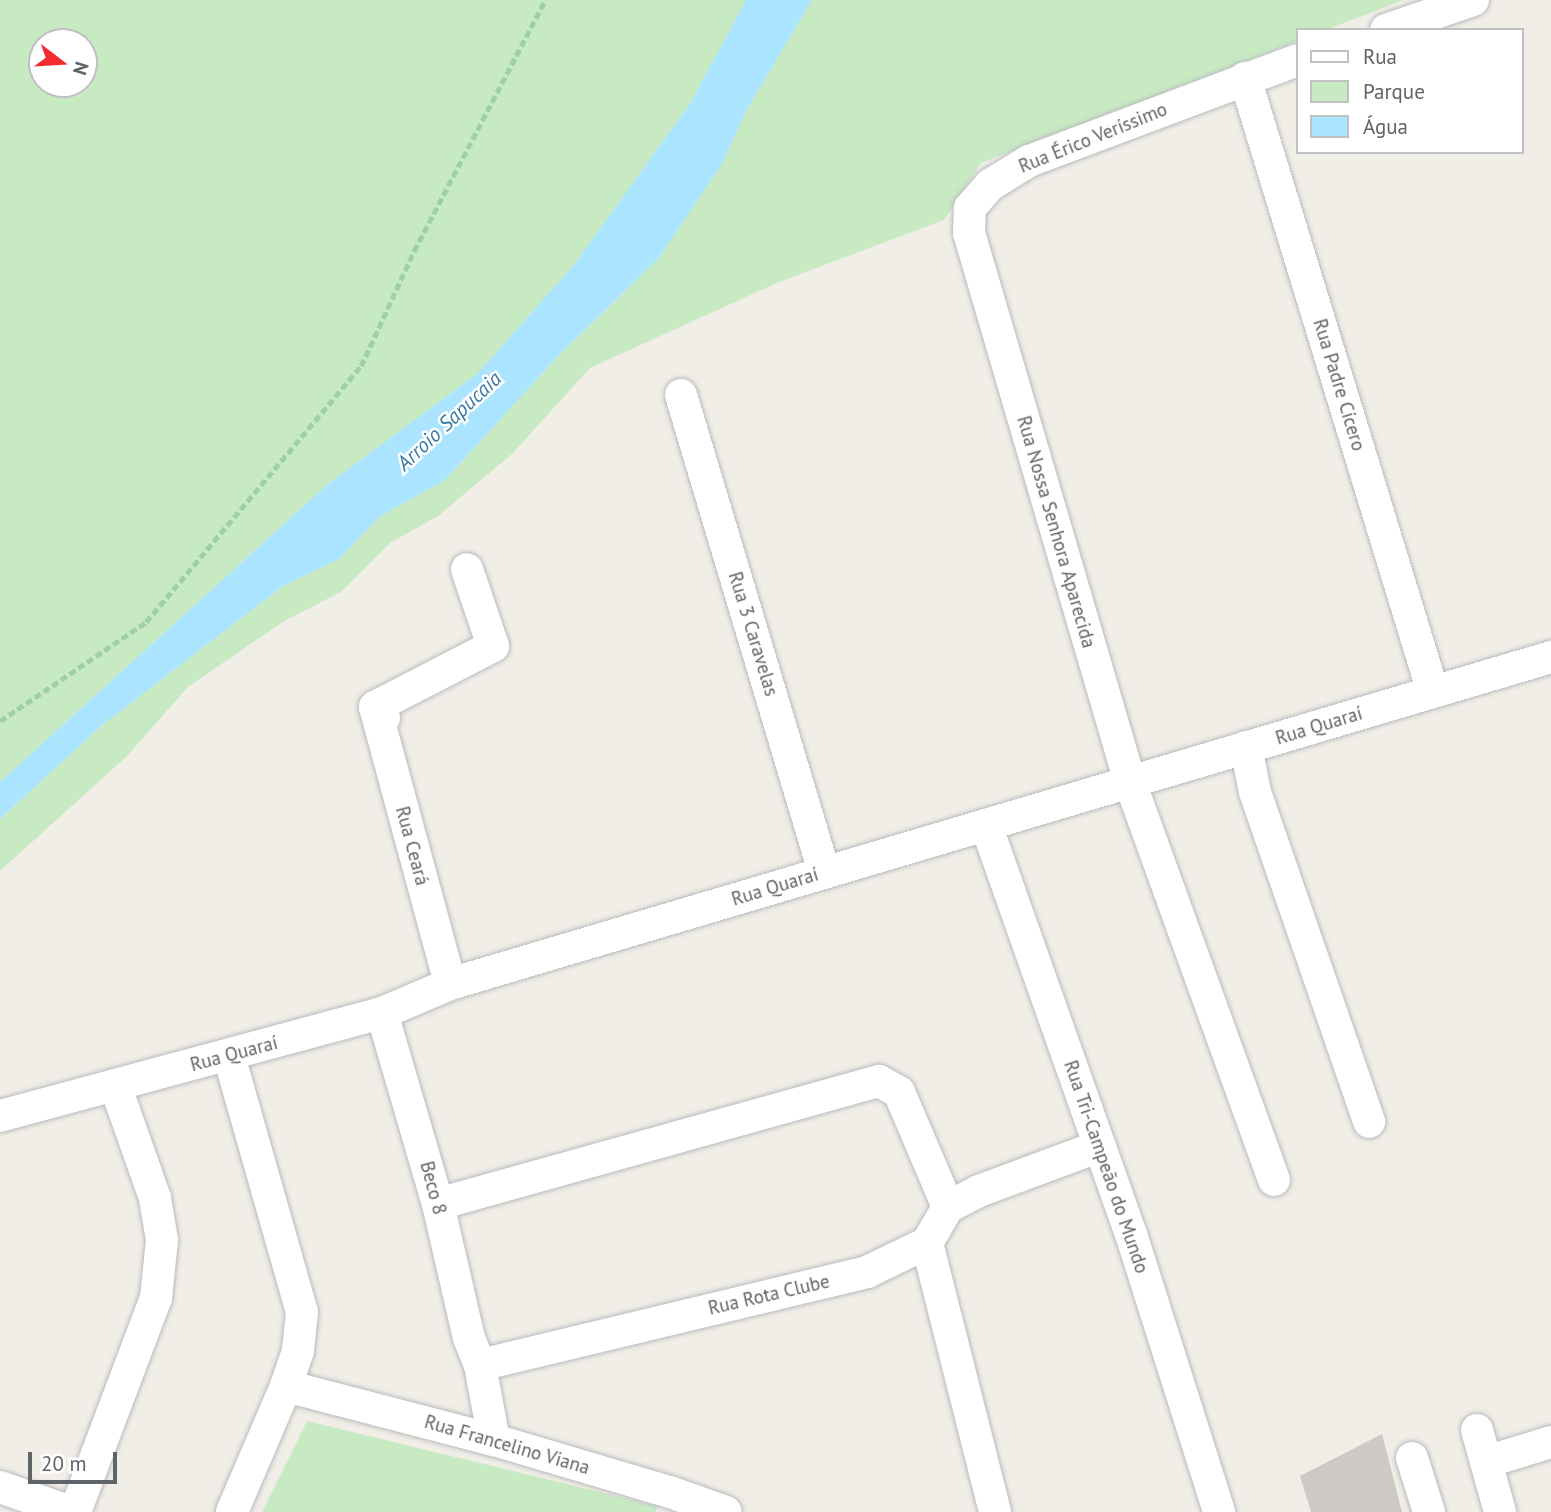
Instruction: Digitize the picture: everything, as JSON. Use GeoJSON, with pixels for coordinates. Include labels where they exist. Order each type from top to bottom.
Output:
{"type":"FeatureCollection","features":[{"type":"Feature","properties":{"kind":"street"},"geometry":{"type":"LineString","coordinates":[[1392,28],[1473,0]]}},
{"type":"Feature","properties":{"kind":"street","name":"Rua Érico Veríssimo"},"geometry":{"type":"LineString","coordinates":[[982,281],[969,233],[970,208],[990,185],[1029,161],[1296,60]]}},
{"type":"Feature","properties":{"kind":"street","name":"Rua Padre Cícero"},"geometry":{"type":"LineString","coordinates":[[1245,78],[1433,692]]}},
{"type":"Feature","properties":{"kind":"street","name":"Rua Nossa Senhora Aparecida"},"geometry":{"type":"LineString","coordinates":[[982,281],[1130,782],[1274,1180]]}},
{"type":"Feature","properties":{"kind":"street","name":"Rua 3 Caravelas"},"geometry":{"type":"LineString","coordinates":[[681,395],[824,873]]}},
{"type":"Feature","properties":{"kind":"street","name":"Rua Ceará"},"geometry":{"type":"LineString","coordinates":[[450,984],[379,713],[493,646],[467,569]]}},
{"type":"Feature","properties":{"kind":"street","name":"Rua Quaraí"},"geometry":{"type":"LineString","coordinates":[[0,1116],[382,1013],[450,984],[1551,657]]}},
{"type":"Feature","properties":{"kind":"street"},"geometry":{"type":"LineString","coordinates":[[1245,747],[1255,792],[1369,1122]]}},
{"type":"Feature","properties":{"kind":"street","name":"Rua Tri-Campeão do Mundo"},"geometry":{"type":"LineString","coordinates":[[986,825],[1100,1146],[1219,1512]]}},
{"type":"Feature","properties":{"kind":"street","name":"Beco 8"},"geometry":{"type":"LineString","coordinates":[[382,1013],[438,1205],[469,1338],[480,1365]]}},
{"type":"Feature","properties":{"kind":"street"},"geometry":{"type":"LineString","coordinates":[[229,1056],[302,1312],[298,1351],[286,1386],[232,1512]]}},
{"type":"Feature","properties":{"kind":"street"},"geometry":{"type":"LineString","coordinates":[[438,1205],[879,1081],[900,1092],[948,1207]]}},
{"type":"Feature","properties":{"kind":"street"},"geometry":{"type":"LineString","coordinates":[[0,1487],[73,1512],[156,1298],[161,1252],[155,1198],[115,1085]]}},
{"type":"Feature","properties":{"kind":"street"},"geometry":{"type":"LineString","coordinates":[[995,1512],[927,1243],[948,1207],[979,1191],[1100,1146]]}},
{"type":"Feature","properties":{"kind":"street","name":"Rua Rota Clube"},"geometry":{"type":"LineString","coordinates":[[480,1365],[867,1272],[927,1243]]}},
{"type":"Feature","properties":{"kind":"street"},"geometry":{"type":"LineString","coordinates":[[480,1365],[494,1440]]}},
{"type":"Feature","properties":{"kind":"street","name":"Rua Francelino Viana"},"geometry":{"type":"LineString","coordinates":[[286,1386],[494,1440],[668,1502],[726,1512]]}},
{"type":"Feature","properties":{"kind":"street"},"geometry":{"type":"LineString","coordinates":[[1477,1430],[1500,1512]]}},
{"type":"Feature","properties":{"kind":"street"},"geometry":{"type":"LineString","coordinates":[[1486,1462],[1551,1442]]}},
{"type":"Feature","properties":{"kind":"street"},"geometry":{"type":"LineString","coordinates":[[1412,1458],[1429,1512]]}},
{"type":"Feature","properties":{"kind":"path"},"geometry":{"type":"LineString","coordinates":[[0,721],[146,622],[360,366],[414,251],[545,0]]}},
{"type":"Feature","properties":{"kind":"green space"},"geometry":{"type":"Polygon","coordinates":[[[0,0],[746,0],[690,104],[573,266],[477,374],[328,484],[0,782],[0,0]]]}},
{"type":"Feature","properties":{"kind":"green space"},"geometry":{"type":"Polygon","coordinates":[[[812,0],[1403,0],[1331,28],[1296,28],[1296,41],[981,163],[944,220],[779,282],[590,368],[512,454],[438,516],[390,543],[341,592],[284,621],[188,687],[126,757],[0,871],[0,819],[101,726],[283,586],[339,559],[379,517],[445,480],[558,356],[658,259],[722,164],[746,111],[812,0]]]}},
{"type":"Feature","properties":{"kind":"green space"},"geometry":{"type":"Polygon","coordinates":[[[307,1421],[657,1506],[656,1512],[262,1512],[307,1421]]]}},
{"type":"Feature","properties":{"kind":"water","name":"Arroio Sapucaia"},"geometry":{"type":"Polygon","coordinates":[[[746,0],[812,0],[746,111],[722,164],[658,259],[558,356],[445,480],[379,517],[339,559],[283,586],[101,726],[0,819],[0,782],[328,484],[477,374],[573,266],[690,104],[746,0]]]}},
{"type":"Feature","properties":{"kind":"building"},"geometry":{"type":"Polygon","coordinates":[[[1382,1434],[1402,1512],[1311,1512],[1300,1476],[1382,1434]]]}}]}
